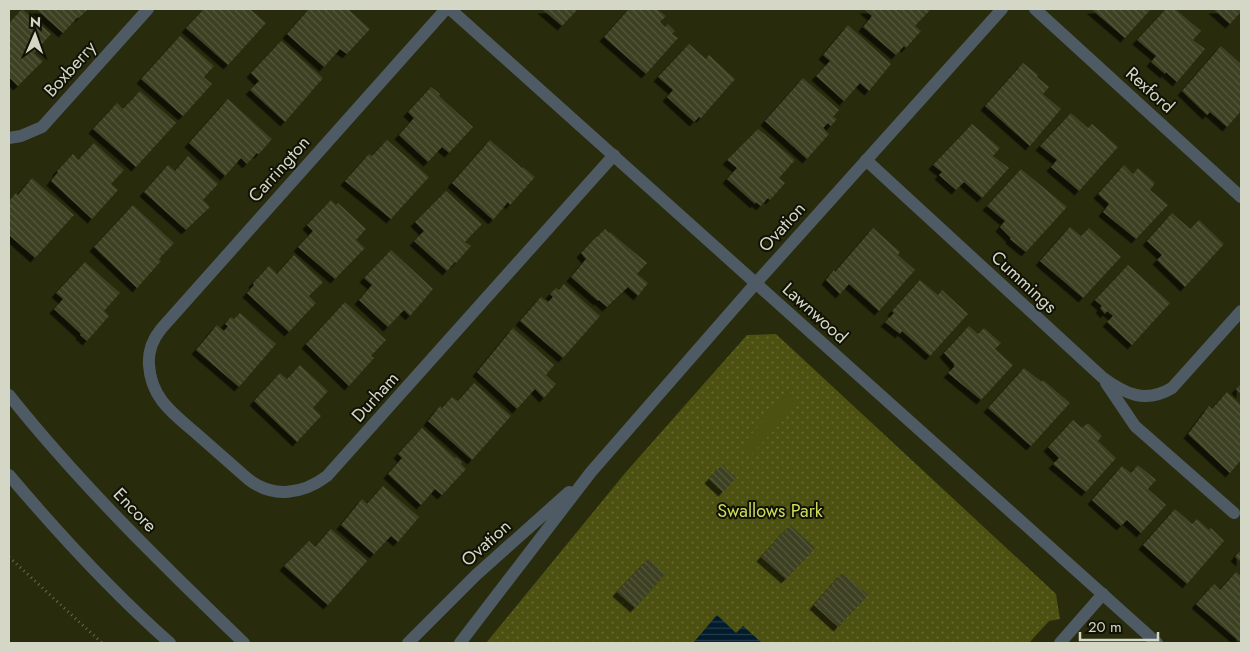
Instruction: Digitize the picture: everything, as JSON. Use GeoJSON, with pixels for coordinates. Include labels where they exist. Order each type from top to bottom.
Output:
{"type":"FeatureCollection","features":[{"type":"Feature","properties":{"kind":"street","name":"Boxberry"},"geometry":{"type":"LineString","coordinates":[[9,138],[21,136],[42,127],[148,9]]}},
{"type":"Feature","properties":{"kind":"street","name":"Carrington"},"geometry":{"type":"LineString","coordinates":[[149,359],[153,342],[160,329],[446,9]]}},
{"type":"Feature","properties":{"kind":"street","name":"Lawnwood"},"geometry":{"type":"LineString","coordinates":[[450,9],[1157,643]]}},
{"type":"Feature","properties":{"kind":"street","name":"Ovation"},"geometry":{"type":"LineString","coordinates":[[460,643],[591,472],[756,283],[1002,9]]}},
{"type":"Feature","properties":{"kind":"street","name":"Rexford"},"geometry":{"type":"LineString","coordinates":[[1035,9],[1241,197]]}},
{"type":"Feature","properties":{"kind":"street","name":"Durham"},"geometry":{"type":"LineString","coordinates":[[149,359],[151,382],[158,396],[173,413],[248,479],[258,485],[282,492],[307,488],[327,476],[614,155]]}},
{"type":"Feature","properties":{"kind":"street","name":"Cummings"},"geometry":{"type":"LineString","coordinates":[[866,160],[1102,377],[1125,392],[1149,396],[1162,394],[1172,388],[1241,311]]}},
{"type":"Feature","properties":{"kind":"street"},"geometry":{"type":"LineString","coordinates":[[1102,377],[1135,426],[1234,513]]}},
{"type":"Feature","properties":{"kind":"street","name":"Encore"},"geometry":{"type":"LineString","coordinates":[[9,395],[94,493],[244,643]]}},
{"type":"Feature","properties":{"kind":"street","name":"Ovation"},"geometry":{"type":"LineString","coordinates":[[408,643],[476,575],[591,472]]}},
{"type":"Feature","properties":{"kind":"street"},"geometry":{"type":"LineString","coordinates":[[9,476],[45,519],[146,622],[170,643]]}},
{"type":"Feature","properties":{"kind":"street"},"geometry":{"type":"LineString","coordinates":[[1060,643],[1103,594]]}},
{"type":"Feature","properties":{"kind":"path"},"geometry":{"type":"LineString","coordinates":[[9,557],[102,643]]}},
{"type":"Feature","properties":{"kind":"green space","name":"Swallows Park"},"geometry":{"type":"Polygon","coordinates":[[[776,334],[1056,594],[1060,619],[1049,621],[1029,643],[486,643],[626,472],[747,335],[776,334]]]}},
{"type":"Feature","properties":{"kind":"green space"},"geometry":{"type":"Polygon","coordinates":[[[788,393],[799,403],[751,455],[741,446],[788,393]]]}},
{"type":"Feature","properties":{"kind":"water"},"geometry":{"type":"Polygon","coordinates":[[[717,615],[736,633],[743,626],[762,643],[693,643],[717,615]]]}},
{"type":"Feature","properties":{"kind":"building"},"geometry":{"type":"Polygon","coordinates":[[[22,9],[51,34],[34,53],[43,61],[18,86],[9,77],[9,23],[22,9]]]}},
{"type":"Feature","properties":{"kind":"building"},"geometry":{"type":"Polygon","coordinates":[[[36,9],[88,9],[63,33],[36,9]]]}},
{"type":"Feature","properties":{"kind":"building"},"geometry":{"type":"Polygon","coordinates":[[[204,9],[250,9],[266,23],[228,65],[186,28],[204,9]]]}},
{"type":"Feature","properties":{"kind":"building"},"geometry":{"type":"Polygon","coordinates":[[[309,9],[348,9],[370,29],[347,54],[340,49],[324,67],[287,34],[309,9]]]}},
{"type":"Feature","properties":{"kind":"building"},"geometry":{"type":"Polygon","coordinates":[[[542,9],[578,9],[562,26],[542,9]]]}},
{"type":"Feature","properties":{"kind":"building"},"geometry":{"type":"Polygon","coordinates":[[[629,9],[657,9],[666,16],[660,22],[665,27],[668,24],[675,31],[672,34],[678,38],[646,74],[604,37],[629,9]]]}},
{"type":"Feature","properties":{"kind":"building"},"geometry":{"type":"Polygon","coordinates":[[[864,9],[931,9],[915,26],[921,31],[906,48],[904,46],[896,55],[863,27],[872,16],[864,9]]]}},
{"type":"Feature","properties":{"kind":"building"},"geometry":{"type":"Polygon","coordinates":[[[1091,9],[1151,9],[1125,38],[1091,9]]]}},
{"type":"Feature","properties":{"kind":"building"},"geometry":{"type":"Polygon","coordinates":[[[1166,9],[1175,9],[1201,31],[1193,40],[1205,49],[1177,82],[1151,62],[1156,56],[1137,40],[1166,9]]]}},
{"type":"Feature","properties":{"kind":"building"},"geometry":{"type":"Polygon","coordinates":[[[1213,9],[1241,9],[1241,12],[1230,24],[1213,9]]]}},
{"type":"Feature","properties":{"kind":"building"},"geometry":{"type":"Polygon","coordinates":[[[848,25],[891,64],[869,91],[860,83],[844,101],[816,76],[830,61],[823,55],[848,25]]]}},
{"type":"Feature","properties":{"kind":"building"},"geometry":{"type":"Polygon","coordinates":[[[180,36],[214,66],[204,77],[212,84],[183,116],[141,79],[180,36]]]}},
{"type":"Feature","properties":{"kind":"building"},"geometry":{"type":"Polygon","coordinates":[[[281,41],[323,78],[285,122],[250,90],[259,81],[251,73],[281,41]]]}},
{"type":"Feature","properties":{"kind":"building"},"geometry":{"type":"Polygon","coordinates":[[[689,44],[706,59],[709,55],[735,79],[701,118],[699,117],[694,122],[667,97],[673,90],[658,77],[689,44]]]}},
{"type":"Feature","properties":{"kind":"building"},"geometry":{"type":"Polygon","coordinates":[[[1221,46],[1241,64],[1241,111],[1227,127],[1210,112],[1207,115],[1182,91],[1221,46]]]}},
{"type":"Feature","properties":{"kind":"building"},"geometry":{"type":"Polygon","coordinates":[[[1023,63],[1049,87],[1043,94],[1061,109],[1030,146],[985,106],[1023,63]]]}},
{"type":"Feature","properties":{"kind":"building"},"geometry":{"type":"Polygon","coordinates":[[[803,78],[839,110],[833,117],[837,119],[831,126],[828,123],[823,128],[829,134],[807,159],[765,121],[803,78]]]}},
{"type":"Feature","properties":{"kind":"building"},"geometry":{"type":"Polygon","coordinates":[[[431,87],[473,127],[449,153],[442,147],[428,162],[399,135],[414,118],[408,112],[431,87]]]}},
{"type":"Feature","properties":{"kind":"building"},"geometry":{"type":"Polygon","coordinates":[[[140,91],[176,123],[136,167],[93,129],[117,103],[123,109],[140,91]]]}},
{"type":"Feature","properties":{"kind":"building"},"geometry":{"type":"Polygon","coordinates":[[[228,99],[272,139],[247,164],[241,158],[225,176],[189,143],[228,99]]]}},
{"type":"Feature","properties":{"kind":"building"},"geometry":{"type":"Polygon","coordinates":[[[1071,113],[1088,128],[1092,124],[1118,147],[1079,191],[1051,167],[1057,160],[1040,146],[1071,113]]]}},
{"type":"Feature","properties":{"kind":"building"},"geometry":{"type":"Polygon","coordinates":[[[972,124],[1000,148],[993,156],[1009,168],[982,198],[964,182],[956,190],[939,175],[942,172],[933,165],[972,124]]]}},
{"type":"Feature","properties":{"kind":"building"},"geometry":{"type":"Polygon","coordinates":[[[758,129],[795,160],[779,178],[785,183],[770,200],[768,198],[761,206],[756,202],[755,204],[727,179],[737,168],[727,160],[758,129]]]}},
{"type":"Feature","properties":{"kind":"building"},"geometry":{"type":"Polygon","coordinates":[[[387,140],[429,177],[391,219],[345,181],[369,154],[372,156],[387,140]]]}},
{"type":"Feature","properties":{"kind":"building"},"geometry":{"type":"Polygon","coordinates":[[[490,140],[535,177],[510,205],[508,202],[493,220],[452,183],[490,140]]]}},
{"type":"Feature","properties":{"kind":"building"},"geometry":{"type":"Polygon","coordinates":[[[94,143],[124,170],[111,184],[118,190],[92,219],[51,181],[57,171],[73,154],[78,160],[94,143]]]}},
{"type":"Feature","properties":{"kind":"building"},"geometry":{"type":"Polygon","coordinates":[[[188,156],[218,184],[203,200],[210,207],[186,230],[144,192],[168,165],[175,171],[188,156]]]}},
{"type":"Feature","properties":{"kind":"building"},"geometry":{"type":"Polygon","coordinates":[[[1124,165],[1133,174],[1138,168],[1155,183],[1150,190],[1168,205],[1136,239],[1103,212],[1109,204],[1098,194],[1124,165]]]}},
{"type":"Feature","properties":{"kind":"building"},"geometry":{"type":"Polygon","coordinates":[[[1021,169],[1067,207],[1026,252],[1010,239],[1000,227],[1005,221],[987,206],[1021,169]]]}},
{"type":"Feature","properties":{"kind":"building"},"geometry":{"type":"Polygon","coordinates":[[[32,178],[74,215],[35,258],[9,235],[9,201],[16,193],[18,195],[32,178]]]}},
{"type":"Feature","properties":{"kind":"building"},"geometry":{"type":"Polygon","coordinates":[[[446,191],[482,224],[465,242],[471,246],[447,271],[414,241],[424,231],[415,222],[446,191]]]}},
{"type":"Feature","properties":{"kind":"building"},"geometry":{"type":"Polygon","coordinates":[[[331,200],[336,205],[338,203],[366,229],[356,240],[365,248],[335,279],[298,247],[313,231],[307,225],[331,200]]]}},
{"type":"Feature","properties":{"kind":"building"},"geometry":{"type":"Polygon","coordinates":[[[133,205],[174,243],[137,288],[94,247],[133,205]]]}},
{"type":"Feature","properties":{"kind":"building"},"geometry":{"type":"Polygon","coordinates":[[[1172,213],[1190,229],[1199,220],[1224,244],[1185,287],[1157,260],[1162,255],[1147,241],[1172,213]]]}},
{"type":"Feature","properties":{"kind":"building"},"geometry":{"type":"Polygon","coordinates":[[[1070,227],[1081,236],[1089,228],[1121,257],[1083,298],[1040,261],[1070,227]]]}},
{"type":"Feature","properties":{"kind":"building"},"geometry":{"type":"Polygon","coordinates":[[[873,228],[900,252],[898,255],[915,270],[879,311],[849,284],[840,294],[826,280],[873,228]]]}},
{"type":"Feature","properties":{"kind":"building"},"geometry":{"type":"Polygon","coordinates":[[[605,229],[647,263],[637,274],[648,283],[638,296],[628,287],[607,307],[571,277],[586,259],[581,253],[605,229]]]}},
{"type":"Feature","properties":{"kind":"building"},"geometry":{"type":"Polygon","coordinates":[[[391,250],[433,289],[410,316],[404,310],[388,327],[359,300],[372,285],[364,278],[391,250]]]}},
{"type":"Feature","properties":{"kind":"building"},"geometry":{"type":"Polygon","coordinates":[[[294,255],[323,282],[309,296],[316,303],[289,332],[247,293],[254,285],[253,283],[269,266],[277,274],[294,255]]]}},
{"type":"Feature","properties":{"kind":"building"},"geometry":{"type":"Polygon","coordinates":[[[85,262],[120,293],[104,311],[109,316],[87,341],[54,309],[63,299],[56,293],[85,262]]]}},
{"type":"Feature","properties":{"kind":"building"},"geometry":{"type":"Polygon","coordinates":[[[1128,265],[1170,303],[1132,345],[1107,322],[1113,316],[1107,311],[1105,314],[1100,308],[1102,306],[1095,300],[1128,265]]]}},
{"type":"Feature","properties":{"kind":"building"},"geometry":{"type":"Polygon","coordinates":[[[920,280],[938,295],[942,290],[968,314],[930,356],[902,331],[900,334],[885,322],[894,313],[892,311],[920,280]]]}},
{"type":"Feature","properties":{"kind":"building"},"geometry":{"type":"Polygon","coordinates":[[[564,284],[600,316],[563,358],[520,321],[541,297],[548,302],[553,297],[550,294],[556,288],[559,290],[564,284]]]}},
{"type":"Feature","properties":{"kind":"building"},"geometry":{"type":"Polygon","coordinates":[[[345,302],[386,340],[371,356],[374,358],[349,386],[306,344],[345,302]]]}},
{"type":"Feature","properties":{"kind":"building"},"geometry":{"type":"Polygon","coordinates":[[[240,313],[276,344],[239,387],[196,350],[217,325],[224,331],[228,326],[225,324],[231,317],[234,319],[240,313]]]}},
{"type":"Feature","properties":{"kind":"building"},"geometry":{"type":"Polygon","coordinates":[[[969,326],[978,334],[984,328],[1001,343],[995,349],[1013,365],[981,400],[948,373],[954,367],[954,364],[944,353],[969,326]]]}},
{"type":"Feature","properties":{"kind":"building"},"geometry":{"type":"Polygon","coordinates":[[[513,328],[554,365],[546,375],[556,384],[544,398],[535,389],[517,409],[477,372],[513,328]]]}},
{"type":"Feature","properties":{"kind":"building"},"geometry":{"type":"Polygon","coordinates":[[[300,365],[328,391],[313,408],[321,416],[297,442],[254,401],[280,373],[287,379],[300,365]]]}},
{"type":"Feature","properties":{"kind":"building"},"geometry":{"type":"Polygon","coordinates":[[[1024,368],[1042,382],[1043,380],[1070,403],[1031,446],[988,408],[1024,368]]]}},
{"type":"Feature","properties":{"kind":"building"},"geometry":{"type":"Polygon","coordinates":[[[474,383],[511,416],[472,460],[428,421],[440,406],[442,408],[452,397],[458,401],[474,383]]]}},
{"type":"Feature","properties":{"kind":"building"},"geometry":{"type":"Polygon","coordinates":[[[1241,384],[1241,394],[1236,389],[1241,384]]]}},
{"type":"Feature","properties":{"kind":"building"},"geometry":{"type":"Polygon","coordinates":[[[1227,392],[1241,405],[1241,460],[1230,473],[1188,434],[1209,406],[1212,409],[1227,392]]]}},
{"type":"Feature","properties":{"kind":"building"},"geometry":{"type":"Polygon","coordinates":[[[1073,420],[1082,428],[1088,423],[1102,436],[1098,441],[1116,458],[1086,492],[1053,464],[1059,458],[1048,447],[1073,420]]]}},
{"type":"Feature","properties":{"kind":"building"},"geometry":{"type":"Polygon","coordinates":[[[422,428],[462,462],[461,464],[466,469],[442,495],[435,489],[421,505],[388,474],[402,458],[398,454],[422,428]]]}},
{"type":"Feature","properties":{"kind":"building"},"geometry":{"type":"Polygon","coordinates":[[[722,465],[736,478],[723,492],[709,479],[722,465]]]}},
{"type":"Feature","properties":{"kind":"building"},"geometry":{"type":"Polygon","coordinates":[[[1138,465],[1156,480],[1148,489],[1166,505],[1141,533],[1127,520],[1121,526],[1092,500],[1122,466],[1131,473],[1138,465]]]}},
{"type":"Feature","properties":{"kind":"building"},"geometry":{"type":"Polygon","coordinates":[[[383,486],[419,517],[398,542],[391,536],[374,554],[341,525],[362,499],[367,504],[383,486]]]}},
{"type":"Feature","properties":{"kind":"building"},"geometry":{"type":"Polygon","coordinates":[[[1175,509],[1192,524],[1197,519],[1209,530],[1211,528],[1224,541],[1187,584],[1143,545],[1175,509]]]}},
{"type":"Feature","properties":{"kind":"building"},"geometry":{"type":"Polygon","coordinates":[[[790,525],[815,548],[786,579],[761,557],[790,525]]]}},
{"type":"Feature","properties":{"kind":"building"},"geometry":{"type":"Polygon","coordinates":[[[331,529],[367,561],[328,605],[284,566],[309,541],[315,547],[331,529]]]}},
{"type":"Feature","properties":{"kind":"building"},"geometry":{"type":"Polygon","coordinates":[[[1241,550],[1241,562],[1235,557],[1241,550]]]}},
{"type":"Feature","properties":{"kind":"building"},"geometry":{"type":"Polygon","coordinates":[[[648,559],[665,574],[635,608],[617,592],[648,559]]]}},
{"type":"Feature","properties":{"kind":"building"},"geometry":{"type":"Polygon","coordinates":[[[1236,572],[1241,576],[1241,643],[1196,604],[1214,584],[1220,590],[1236,572]]]}},
{"type":"Feature","properties":{"kind":"building"},"geometry":{"type":"Polygon","coordinates":[[[842,573],[868,595],[838,627],[814,605],[842,573]]]}}]}
